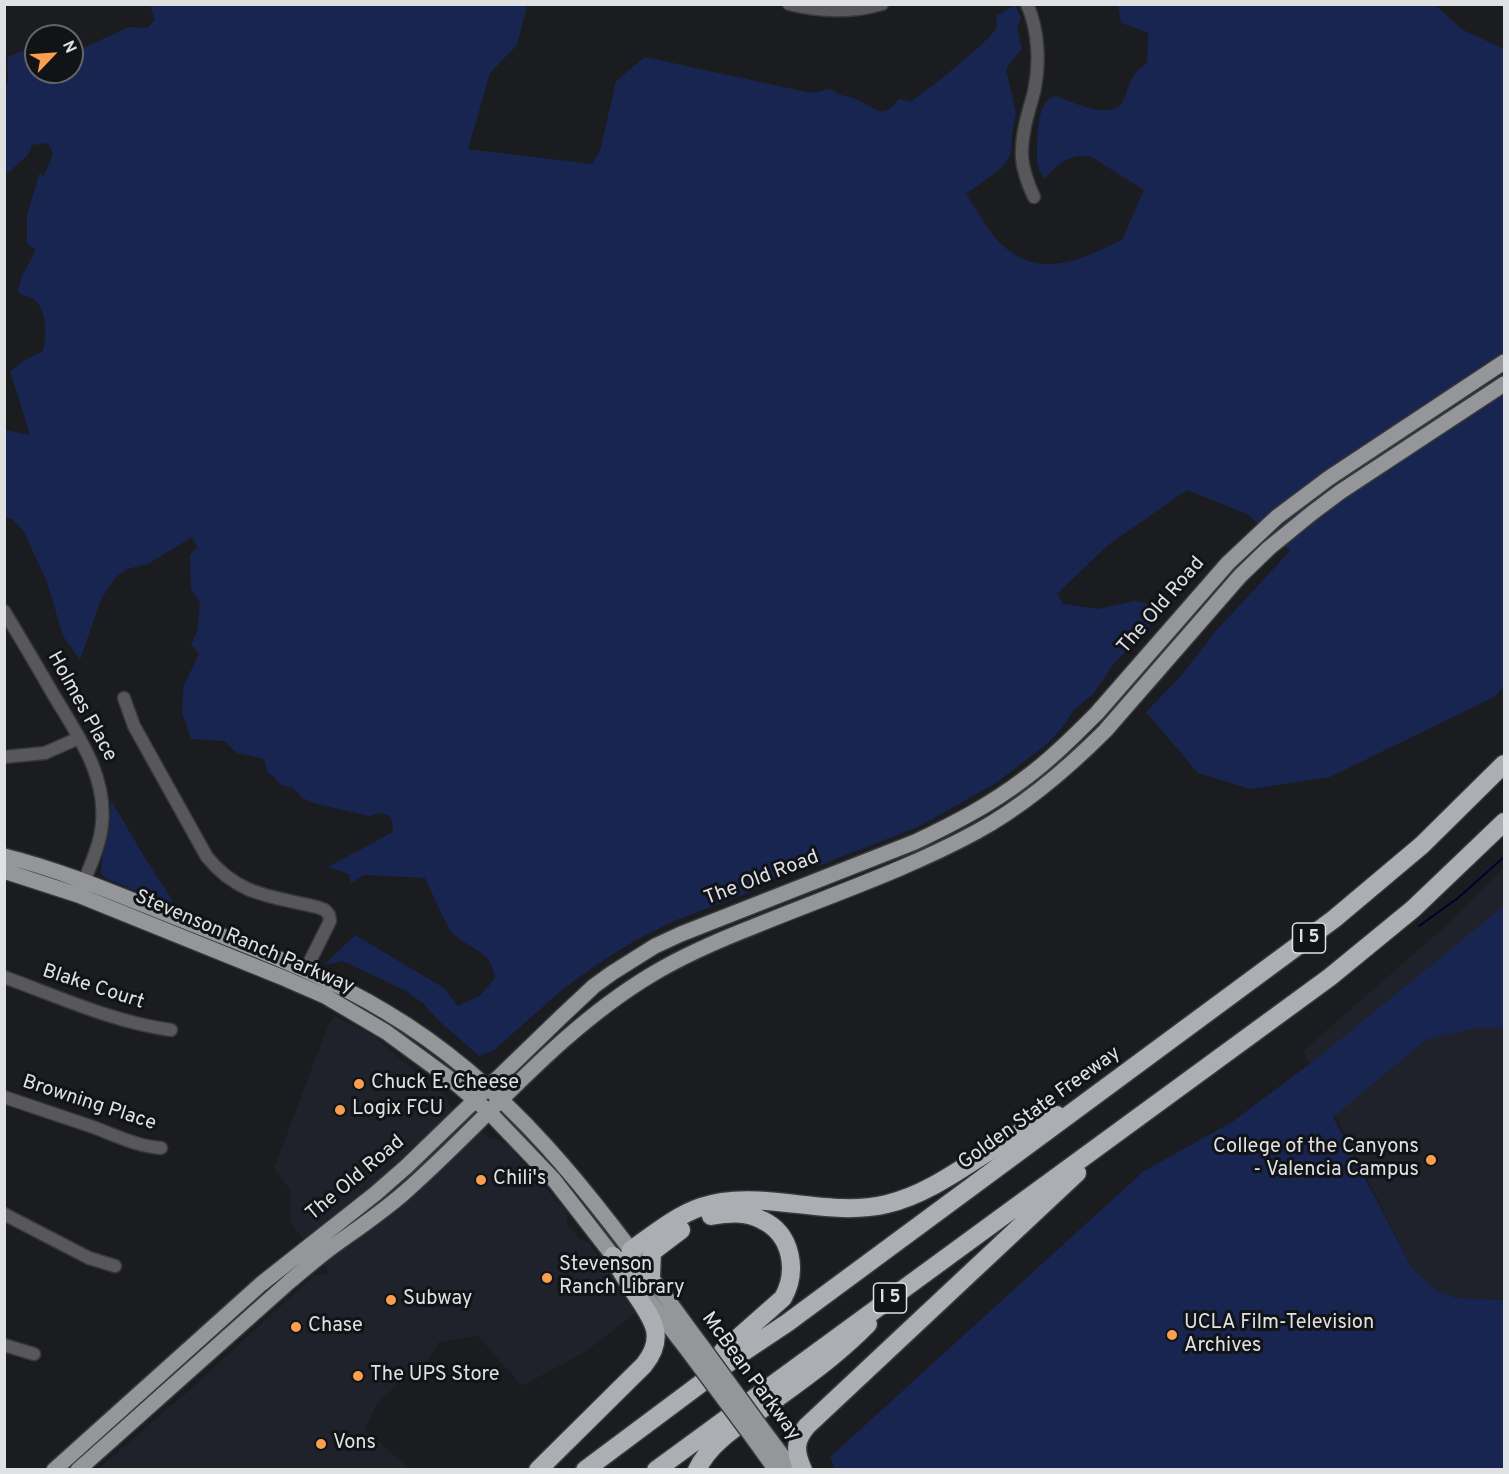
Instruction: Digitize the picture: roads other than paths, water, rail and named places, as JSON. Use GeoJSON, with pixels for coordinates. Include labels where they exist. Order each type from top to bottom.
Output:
{"type":"FeatureCollection","features":[{"type":"Feature","properties":{"kind":"highway","name":"Golden State Freeway"},"geometry":{"type":"LineString","coordinates":[[585,1470],[1334,919],[1422,845],[1504,764]]}},
{"type":"Feature","properties":{"kind":"highway","name":"I 5"},"geometry":{"type":"LineString","coordinates":[[656,1470],[1330,977],[1413,909],[1504,822]]}},
{"type":"Feature","properties":{"kind":"highway"},"geometry":{"type":"LineString","coordinates":[[645,1283],[630,1268],[628,1260],[631,1250],[679,1217],[712,1204],[739,1200],[842,1209],[874,1207],[905,1198],[933,1185],[1017,1134],[1099,1094]]}},
{"type":"Feature","properties":{"kind":"highway"},"geometry":{"type":"LineString","coordinates":[[803,1470],[796,1455],[795,1446],[800,1434],[807,1426],[1029,1220],[1124,1127]]}},
{"type":"Feature","properties":{"kind":"highway"},"geometry":{"type":"LineString","coordinates":[[645,1283],[652,1252],[690,1224],[710,1216],[736,1213],[762,1220],[778,1232],[788,1248],[792,1267],[788,1288],[783,1298],[723,1351],[699,1384]]}},
{"type":"Feature","properties":{"kind":"highway"},"geometry":{"type":"LineString","coordinates":[[538,1470],[645,1365],[654,1351],[656,1336],[653,1320],[613,1256]]}},
{"type":"Feature","properties":{"kind":"highway"},"geometry":{"type":"LineString","coordinates":[[697,1470],[710,1450],[844,1348],[910,1283]]}},
{"type":"Feature","properties":{"kind":"main road","name":"The Old Road"},"geometry":{"type":"LineString","coordinates":[[54,1470],[261,1284],[391,1180],[594,986],[655,946],[707,923],[915,842],[973,812],[1024,779],[1089,721],[1228,563],[1276,517],[1329,478],[1504,362]]}},
{"type":"Feature","properties":{"kind":"main road","name":"The Old Road"},"geometry":{"type":"LineString","coordinates":[[78,1470],[325,1252],[378,1215],[405,1192],[581,1025],[624,992],[671,963],[724,938],[949,846],[1036,793],[1105,731],[1240,576],[1276,542],[1340,492],[1504,384]]}},
{"type":"Feature","properties":{"kind":"main road","name":"Stevenson Ranch Parkway"},"geometry":{"type":"LineString","coordinates":[[4,856],[325,996],[386,1032],[489,1112],[554,1180],[613,1256],[645,1283]]}},
{"type":"Feature","properties":{"kind":"main road","name":"Stevenson Ranch Parkway"},"geometry":{"type":"LineString","coordinates":[[4,871],[81,888],[305,971],[359,997],[414,1030],[453,1058],[487,1087],[543,1142],[576,1179],[631,1250]]}},
{"type":"Feature","properties":{"kind":"main road","name":"McBean Parkway"},"geometry":{"type":"LineString","coordinates":[[645,1283],[758,1434],[792,1470]]}},
{"type":"Feature","properties":{"kind":"main road","name":"McBean Parkway"},"geometry":{"type":"LineString","coordinates":[[758,1434],[776,1470]]}},
{"type":"Feature","properties":{"kind":"street"},"geometry":{"type":"LineString","coordinates":[[789,4],[826,11],[844,11],[882,4]]}},
{"type":"Feature","properties":{"kind":"street"},"geometry":{"type":"LineString","coordinates":[[1027,4],[1037,41],[1037,65],[1034,91],[1024,129],[1022,154],[1024,172],[1034,197]]}},
{"type":"Feature","properties":{"kind":"street","name":"Holmes Place"},"geometry":{"type":"LineString","coordinates":[[4,611],[79,738],[96,772],[102,809],[99,838],[81,888]]}},
{"type":"Feature","properties":{"kind":"street"},"geometry":{"type":"LineString","coordinates":[[124,698],[134,726],[207,857],[216,868],[240,887],[317,907],[330,915],[330,921],[305,971]]}},
{"type":"Feature","properties":{"kind":"street"},"geometry":{"type":"LineString","coordinates":[[4,757],[45,753],[79,738]]}},
{"type":"Feature","properties":{"kind":"street","name":"Blake Court"},"geometry":{"type":"LineString","coordinates":[[4,977],[89,1009],[143,1025],[171,1030]]}},
{"type":"Feature","properties":{"kind":"street","name":"Browning Place"},"geometry":{"type":"LineString","coordinates":[[4,1097],[92,1126],[132,1142],[161,1148]]}},
{"type":"Feature","properties":{"kind":"street"},"geometry":{"type":"LineString","coordinates":[[4,1214],[89,1258],[115,1266]]}},
{"type":"Feature","properties":{"kind":"street"},"geometry":{"type":"LineString","coordinates":[[4,1345],[34,1354]]}},
{"type":"Feature","properties":{"kind":"waterway"},"geometry":{"type":"LineString","coordinates":[[1419,926],[1458,898],[1504,857]]}},
{"type":"Feature","properties":{"kind":"place","name":"Chuck E. Cheese"},"geometry":{"type":"Point","coordinates":[359,1084]}},
{"type":"Feature","properties":{"kind":"place","name":"Logix FCU"},"geometry":{"type":"Point","coordinates":[340,1110]}},
{"type":"Feature","properties":{"kind":"place","name":"College of the Canyons - Valencia Campus"},"geometry":{"type":"Point","coordinates":[1431,1160]}},
{"type":"Feature","properties":{"kind":"place","name":"Chili's"},"geometry":{"type":"Point","coordinates":[481,1180]}},
{"type":"Feature","properties":{"kind":"place","name":"Stevenson Ranch Library"},"geometry":{"type":"Point","coordinates":[547,1278]}},
{"type":"Feature","properties":{"kind":"place","name":"Subway"},"geometry":{"type":"Point","coordinates":[391,1300]}},
{"type":"Feature","properties":{"kind":"place","name":"Chase"},"geometry":{"type":"Point","coordinates":[296,1327]}},
{"type":"Feature","properties":{"kind":"place","name":"UCLA Film-Television Archives"},"geometry":{"type":"Point","coordinates":[1172,1335]}},
{"type":"Feature","properties":{"kind":"place","name":"The UPS Store"},"geometry":{"type":"Point","coordinates":[358,1376]}},
{"type":"Feature","properties":{"kind":"place","name":"Vons"},"geometry":{"type":"Point","coordinates":[321,1444]}}]}
